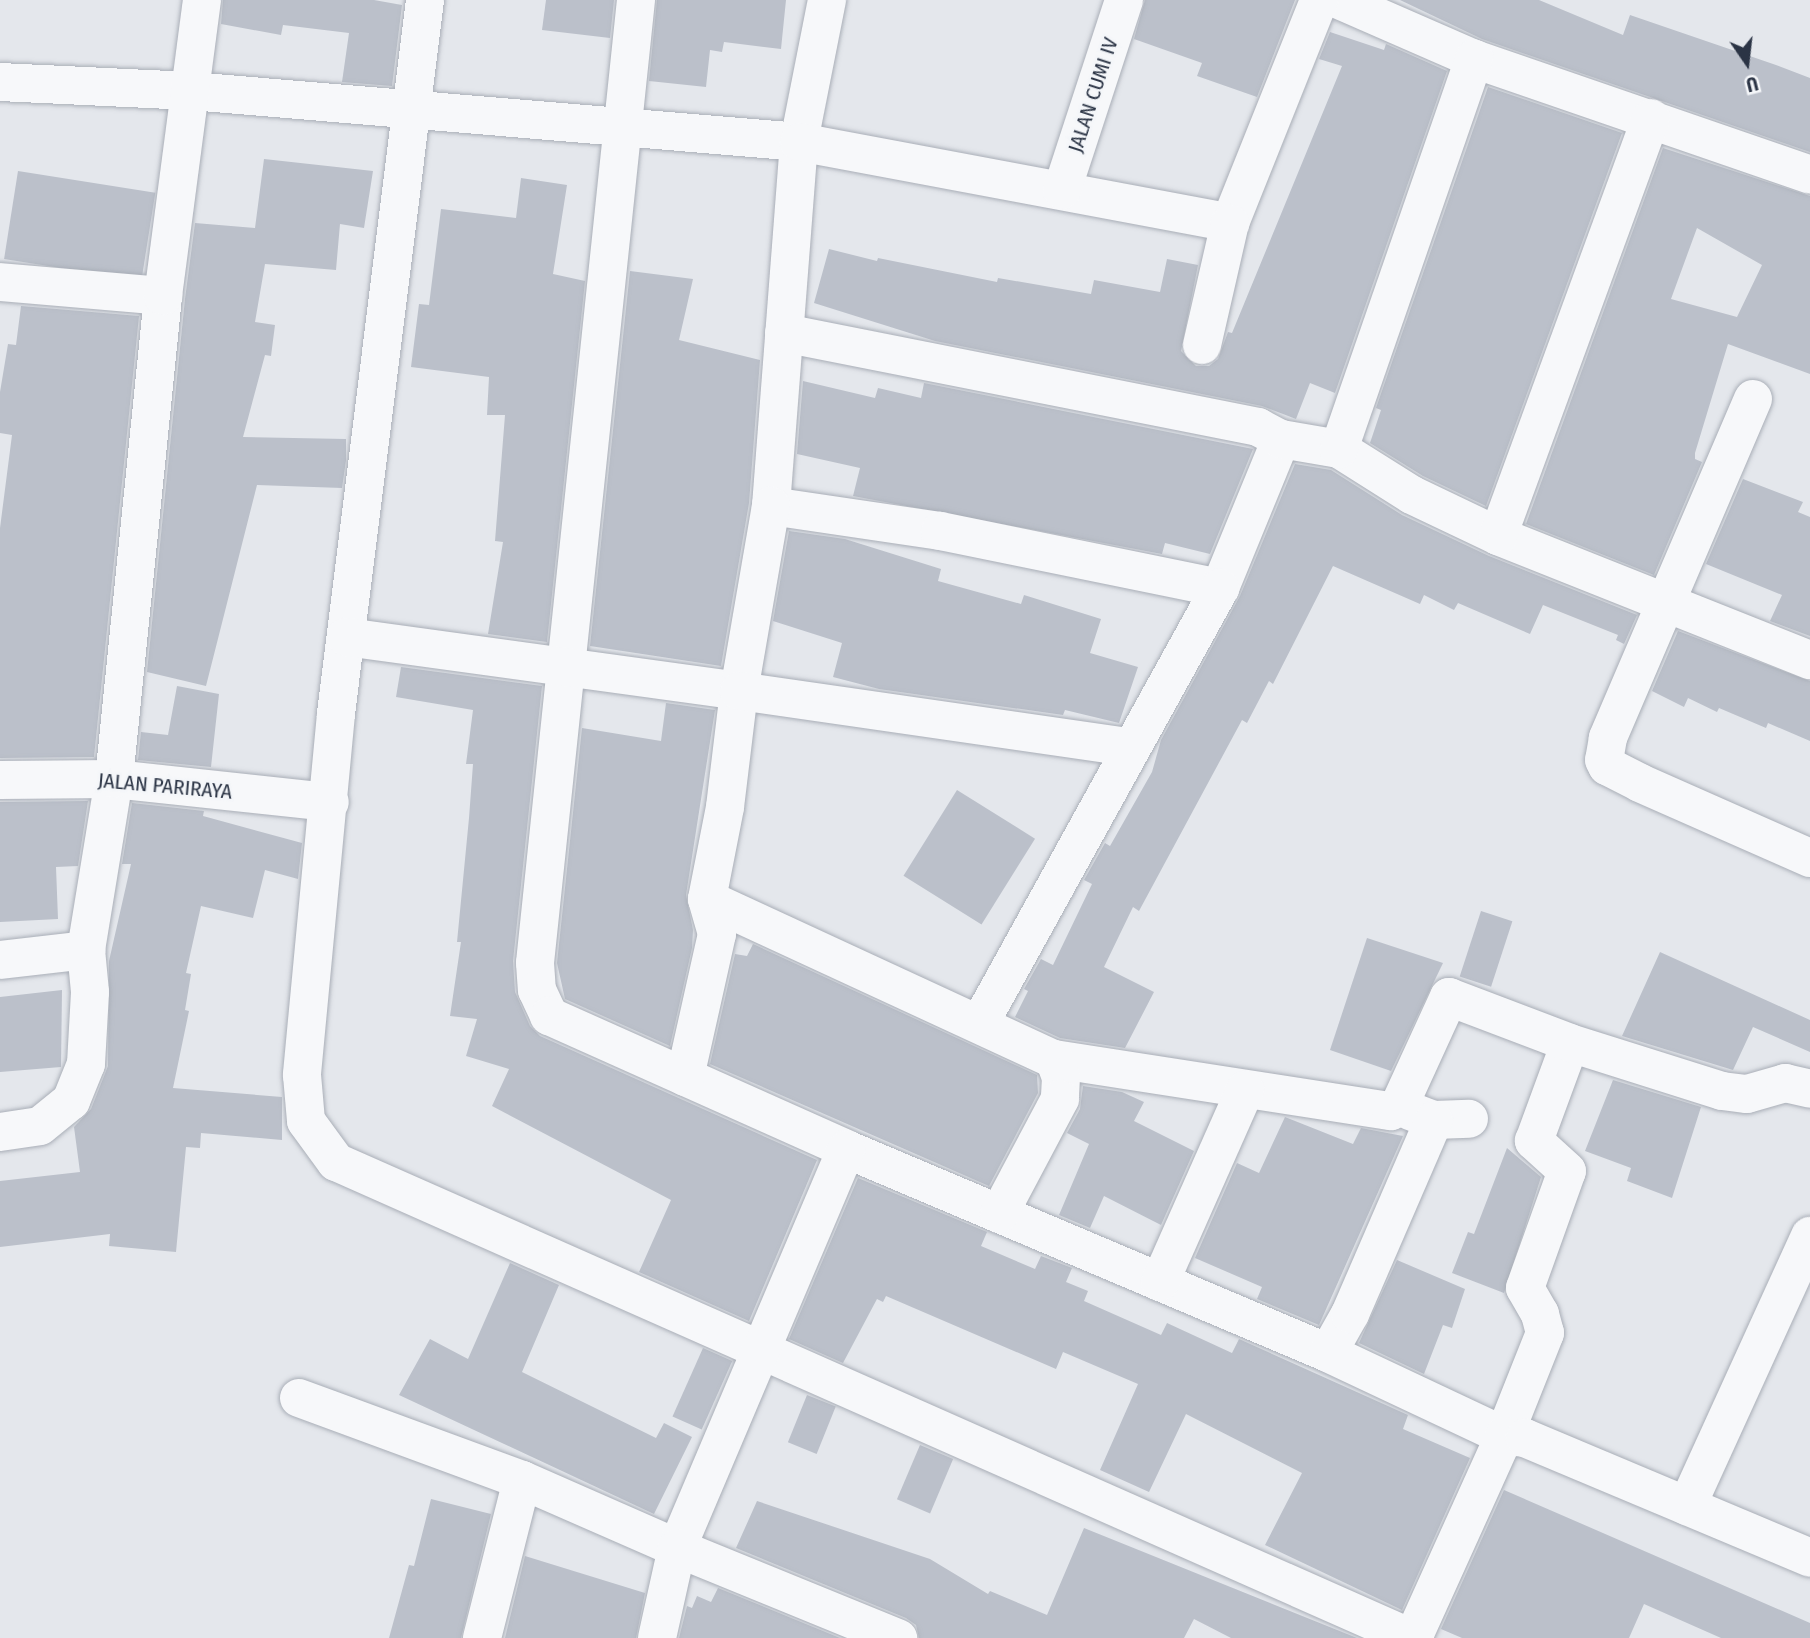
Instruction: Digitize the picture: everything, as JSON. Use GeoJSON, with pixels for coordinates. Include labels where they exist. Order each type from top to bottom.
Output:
{"type":"FeatureCollection","features":[{"type":"Feature","properties":{"kind":"street"},"geometry":{"type":"LineString","coordinates":[[0,1132],[40,1126],[71,1101],[86,1064],[90,992],[86,950],[114,779],[163,296],[202,0]]}},
{"type":"Feature","properties":{"kind":"street"},"geometry":{"type":"LineString","coordinates":[[425,0],[414,112],[345,637],[302,1105],[306,1121],[336,1162],[1412,1638],[1504,1436],[1545,1333],[1540,1314],[1525,1288],[1567,1171],[1534,1140],[1570,1043]]}},
{"type":"Feature","properties":{"kind":"street"},"geometry":{"type":"LineString","coordinates":[[636,0],[601,363],[564,666],[535,963],[537,990],[549,1016],[846,1149],[1328,1353],[1504,1436],[1525,1438],[1810,1558]]}},
{"type":"Feature","properties":{"kind":"street"},"geometry":{"type":"LineString","coordinates":[[685,1077],[717,934],[707,899],[725,807],[739,691],[771,506],[799,142],[827,0]]}},
{"type":"Feature","properties":{"kind":"street","name":"JALAN CUMI IV"},"geometry":{"type":"LineString","coordinates":[[1062,190],[1124,0]]}},
{"type":"Feature","properties":{"kind":"street"},"geometry":{"type":"LineString","coordinates":[[1202,345],[1230,223],[1319,0]]}},
{"type":"Feature","properties":{"kind":"street"},"geometry":{"type":"LineString","coordinates":[[1339,0],[1474,60],[1651,118],[1810,175]]}},
{"type":"Feature","properties":{"kind":"street"},"geometry":{"type":"LineString","coordinates":[[1339,449],[1474,60]]}},
{"type":"Feature","properties":{"kind":"street"},"geometry":{"type":"LineString","coordinates":[[0,82],[191,91],[414,112],[799,142],[1230,223]]}},
{"type":"Feature","properties":{"kind":"street"},"geometry":{"type":"LineString","coordinates":[[1498,536],[1651,118]]}},
{"type":"Feature","properties":{"kind":"street"},"geometry":{"type":"LineString","coordinates":[[0,282],[163,296]]}},
{"type":"Feature","properties":{"kind":"street"},"geometry":{"type":"LineString","coordinates":[[785,333],[1258,427],[1281,439],[1339,449],[1412,495],[1498,536],[1665,599],[1810,660]]}},
{"type":"Feature","properties":{"kind":"street"},"geometry":{"type":"LineString","coordinates":[[1753,398],[1608,738],[1606,766],[1810,858]]}},
{"type":"Feature","properties":{"kind":"street"},"geometry":{"type":"LineString","coordinates":[[980,1023],[1220,588],[1281,439]]}},
{"type":"Feature","properties":{"kind":"street"},"geometry":{"type":"LineString","coordinates":[[771,506],[940,531],[1220,588]]}},
{"type":"Feature","properties":{"kind":"street"},"geometry":{"type":"LineString","coordinates":[[345,637],[1130,747]]}},
{"type":"Feature","properties":{"kind":"street","name":"JALAN PARIRAYA"},"geometry":{"type":"LineString","coordinates":[[0,780],[114,779],[330,802]]}},
{"type":"Feature","properties":{"kind":"street"},"geometry":{"type":"LineString","coordinates":[[707,899],[1054,1059],[1382,1112],[1398,1107],[1452,1120],[1328,1353]]}},
{"type":"Feature","properties":{"kind":"street"},"geometry":{"type":"LineString","coordinates":[[0,960],[86,950]]}},
{"type":"Feature","properties":{"kind":"street"},"geometry":{"type":"LineString","coordinates":[[1398,1107],[1449,997],[1570,1043],[1729,1092],[1747,1094],[1785,1083],[1810,1089]]}},
{"type":"Feature","properties":{"kind":"street"},"geometry":{"type":"LineString","coordinates":[[999,1214],[1060,1099],[1061,1077],[1054,1059]]}},
{"type":"Feature","properties":{"kind":"street"},"geometry":{"type":"LineString","coordinates":[[1160,1282],[1244,1090]]}},
{"type":"Feature","properties":{"kind":"street"},"geometry":{"type":"LineString","coordinates":[[657,1638],[677,1548],[765,1350],[846,1149]]}},
{"type":"Feature","properties":{"kind":"street"},"geometry":{"type":"LineString","coordinates":[[1687,1506],[1810,1236]]}},
{"type":"Feature","properties":{"kind":"street"},"geometry":{"type":"LineString","coordinates":[[299,1398],[522,1480],[677,1548],[898,1638]]}},
{"type":"Feature","properties":{"kind":"street"},"geometry":{"type":"LineString","coordinates":[[482,1638],[522,1480]]}},
{"type":"Feature","properties":{"kind":"building"},"geometry":{"type":"Polygon","coordinates":[[[223,0],[374,0],[402,5],[392,86],[342,82],[349,33],[283,25],[281,35],[221,24],[223,0]]]}},
{"type":"Feature","properties":{"kind":"building"},"geometry":{"type":"Polygon","coordinates":[[[546,0],[614,0],[610,38],[542,30],[546,0]]]}},
{"type":"Feature","properties":{"kind":"building"},"geometry":{"type":"Polygon","coordinates":[[[657,0],[786,0],[781,49],[724,42],[722,52],[710,50],[706,87],[649,81],[657,0]]]}},
{"type":"Feature","properties":{"kind":"building"},"geometry":{"type":"Polygon","coordinates":[[[1145,0],[1295,0],[1257,97],[1197,76],[1202,63],[1134,39],[1145,0]]]}},
{"type":"Feature","properties":{"kind":"building"},"geometry":{"type":"Polygon","coordinates":[[[1400,0],[1539,0],[1623,35],[1630,15],[1776,65],[1810,78],[1810,152],[1482,39],[1400,0]]]}},
{"type":"Feature","properties":{"kind":"building"},"geometry":{"type":"Polygon","coordinates":[[[1330,32],[1384,50],[1386,44],[1447,71],[1335,393],[1310,383],[1296,419],[1262,406],[935,341],[814,303],[829,249],[877,261],[878,258],[997,282],[998,278],[1091,294],[1094,280],[1160,292],[1167,259],[1198,265],[1181,351],[1196,366],[1209,366],[1218,359],[1228,332],[1232,333],[1342,66],[1319,59],[1330,32]]]}},
{"type":"Feature","properties":{"kind":"building"},"geometry":{"type":"Polygon","coordinates":[[[1488,87],[1622,133],[1486,506],[1423,476],[1370,443],[1381,410],[1376,408],[1488,87]]]}},
{"type":"Feature","properties":{"kind":"building"},"geometry":{"type":"Polygon","coordinates":[[[1663,148],[1810,196],[1810,374],[1728,344],[1695,453],[1695,459],[1702,462],[1654,575],[1526,524],[1663,148]],[[1697,228],[1671,299],[1737,317],[1762,265],[1697,228]]]}},
{"type":"Feature","properties":{"kind":"building"},"geometry":{"type":"Polygon","coordinates":[[[264,159],[373,171],[364,228],[340,224],[336,270],[265,264],[255,322],[275,325],[271,356],[265,355],[243,437],[346,439],[346,460],[342,488],[257,485],[206,686],[147,672],[185,299],[195,223],[255,228],[264,159]]]}},
{"type":"Feature","properties":{"kind":"building"},"geometry":{"type":"Polygon","coordinates":[[[18,171],[155,193],[141,281],[4,259],[18,171]]]}},
{"type":"Feature","properties":{"kind":"building"},"geometry":{"type":"Polygon","coordinates":[[[521,178],[567,185],[553,274],[585,281],[547,642],[488,634],[503,542],[495,541],[505,415],[487,415],[489,377],[411,367],[419,304],[429,305],[441,209],[516,218],[521,178]]]}},
{"type":"Feature","properties":{"kind":"building"},"geometry":{"type":"Polygon","coordinates":[[[630,271],[693,279],[679,340],[760,360],[749,503],[721,666],[590,646],[630,271]]]}},
{"type":"Feature","properties":{"kind":"building"},"geometry":{"type":"Polygon","coordinates":[[[21,306],[139,316],[94,757],[0,758],[0,528],[12,435],[0,433],[0,392],[8,344],[16,345],[21,306]]]}},
{"type":"Feature","properties":{"kind":"building"},"geometry":{"type":"Polygon","coordinates":[[[803,381],[875,398],[878,388],[921,398],[924,383],[1253,449],[1210,554],[1165,543],[1162,554],[853,496],[860,468],[797,454],[803,381]]]}},
{"type":"Feature","properties":{"kind":"building"},"geometry":{"type":"Polygon","coordinates":[[[1295,464],[1331,470],[1402,515],[1489,556],[1637,615],[1624,644],[1616,640],[1618,635],[1543,605],[1530,634],[1458,603],[1454,610],[1424,595],[1420,604],[1333,566],[1273,684],[1269,681],[1247,723],[1242,720],[1139,911],[1133,907],[1104,967],[1154,992],[1125,1048],[1060,1038],[1015,1017],[1028,991],[1024,989],[1041,959],[1053,965],[1092,884],[1084,880],[1105,843],[1110,846],[1152,772],[1161,740],[1240,596],[1295,464]]]}},
{"type":"Feature","properties":{"kind":"building"},"geometry":{"type":"Polygon","coordinates":[[[1743,479],[1803,502],[1798,512],[1810,517],[1810,636],[1770,621],[1782,595],[1706,564],[1743,479]]]}},
{"type":"Feature","properties":{"kind":"building"},"geometry":{"type":"Polygon","coordinates":[[[789,531],[845,539],[941,569],[938,581],[1021,604],[1024,595],[1101,619],[1090,653],[1138,667],[1119,723],[1065,710],[1063,715],[879,689],[833,677],[842,643],[773,621],[789,531]]]}},
{"type":"Feature","properties":{"kind":"building"},"geometry":{"type":"Polygon","coordinates":[[[1678,631],[1810,681],[1810,741],[1768,723],[1766,728],[1719,708],[1717,712],[1688,698],[1684,707],[1652,691],[1678,631]]]}},
{"type":"Feature","properties":{"kind":"building"},"geometry":{"type":"Polygon","coordinates":[[[401,667],[542,686],[513,961],[515,992],[530,1026],[540,1036],[817,1160],[749,1321],[639,1272],[671,1200],[492,1106],[509,1069],[466,1056],[477,1019],[450,1016],[461,942],[457,942],[473,764],[466,764],[473,710],[396,697],[401,667]]]}},
{"type":"Feature","properties":{"kind":"building"},"geometry":{"type":"Polygon","coordinates":[[[177,686],[219,694],[211,767],[138,760],[141,732],[168,735],[177,686]]]}},
{"type":"Feature","properties":{"kind":"building"},"geometry":{"type":"Polygon","coordinates":[[[666,703],[715,710],[686,895],[693,930],[692,948],[670,1046],[565,999],[557,963],[582,728],[661,741],[666,703]]]}},
{"type":"Feature","properties":{"kind":"building"},"geometry":{"type":"Polygon","coordinates":[[[957,790],[1035,839],[981,924],[903,876],[957,790]]]}},
{"type":"Feature","properties":{"kind":"building"},"geometry":{"type":"Polygon","coordinates":[[[88,801],[78,866],[56,867],[58,919],[0,922],[0,802],[88,801]]]}},
{"type":"Feature","properties":{"kind":"building"},"geometry":{"type":"Polygon","coordinates":[[[132,803],[204,811],[203,816],[302,843],[298,879],[265,870],[253,918],[201,906],[186,973],[191,974],[185,1010],[189,1011],[173,1088],[282,1097],[282,1140],[201,1133],[200,1148],[186,1147],[176,1252],[109,1246],[110,1234],[0,1247],[0,1181],[80,1172],[74,1127],[91,1109],[108,1066],[109,961],[131,864],[122,864],[132,803]]]}},
{"type":"Feature","properties":{"kind":"building"},"geometry":{"type":"Polygon","coordinates":[[[1481,911],[1512,921],[1491,987],[1460,977],[1481,911]]]}},
{"type":"Feature","properties":{"kind":"building"},"geometry":{"type":"Polygon","coordinates":[[[1367,938],[1443,963],[1391,1071],[1330,1050],[1367,938]]]}},
{"type":"Feature","properties":{"kind":"building"},"geometry":{"type":"Polygon","coordinates":[[[753,944],[1037,1075],[1038,1093],[989,1186],[710,1064],[735,954],[747,956],[753,944]]]}},
{"type":"Feature","properties":{"kind":"building"},"geometry":{"type":"Polygon","coordinates":[[[1660,952],[1810,1020],[1810,1052],[1753,1027],[1733,1070],[1622,1036],[1660,952]]]}},
{"type":"Feature","properties":{"kind":"building"},"geometry":{"type":"Polygon","coordinates":[[[62,990],[61,1067],[0,1072],[0,997],[62,990]]]}},
{"type":"Feature","properties":{"kind":"building"},"geometry":{"type":"Polygon","coordinates":[[[1613,1080],[1701,1107],[1672,1198],[1627,1181],[1631,1168],[1585,1151],[1613,1080]]]}},
{"type":"Feature","properties":{"kind":"building"},"geometry":{"type":"Polygon","coordinates":[[[1083,1086],[1122,1092],[1144,1102],[1134,1121],[1194,1151],[1161,1225],[1104,1196],[1090,1228],[1059,1215],[1089,1144],[1067,1133],[1080,1109],[1083,1086]]]}},
{"type":"Feature","properties":{"kind":"building"},"geometry":{"type":"Polygon","coordinates":[[[1285,1117],[1353,1144],[1361,1128],[1403,1136],[1319,1325],[1257,1299],[1262,1287],[1195,1258],[1237,1163],[1259,1173],[1285,1117]]]}},
{"type":"Feature","properties":{"kind":"building"},"geometry":{"type":"Polygon","coordinates":[[[1507,1148],[1541,1177],[1504,1293],[1452,1273],[1468,1232],[1474,1234],[1507,1148]]]}},
{"type":"Feature","properties":{"kind":"building"},"geometry":{"type":"Polygon","coordinates":[[[858,1178],[987,1232],[981,1246],[1035,1269],[1041,1256],[1072,1268],[1066,1282],[1088,1291],[1084,1301],[1161,1335],[1167,1323],[1232,1353],[1239,1339],[1408,1415],[1403,1429],[1470,1458],[1402,1610],[1265,1545],[1302,1473],[1186,1414],[1149,1492],[1100,1470],[1138,1384],[1063,1352],[1056,1369],[886,1296],[883,1302],[877,1299],[843,1363],[789,1339],[858,1178]]]}},
{"type":"Feature","properties":{"kind":"building"},"geometry":{"type":"Polygon","coordinates":[[[1397,1260],[1465,1289],[1452,1328],[1443,1325],[1424,1374],[1359,1343],[1397,1260]]]}},
{"type":"Feature","properties":{"kind":"building"},"geometry":{"type":"Polygon","coordinates":[[[510,1263],[559,1285],[522,1372],[656,1438],[664,1423],[692,1437],[654,1514],[399,1395],[430,1339],[468,1359],[510,1263]]]}},
{"type":"Feature","properties":{"kind":"building"},"geometry":{"type":"Polygon","coordinates":[[[703,1348],[732,1361],[702,1430],[672,1417],[703,1348]]]}},
{"type":"Feature","properties":{"kind":"building"},"geometry":{"type":"Polygon","coordinates":[[[807,1395],[836,1407],[817,1454],[788,1442],[807,1395]]]}},
{"type":"Feature","properties":{"kind":"building"},"geometry":{"type":"Polygon","coordinates":[[[920,1445],[953,1459],[930,1513],[897,1499],[920,1445]]]}},
{"type":"Feature","properties":{"kind":"building"},"geometry":{"type":"Polygon","coordinates":[[[1504,1490],[1810,1623],[1810,1638],[1721,1638],[1644,1604],[1629,1638],[1462,1638],[1441,1629],[1504,1490]]]}},
{"type":"Feature","properties":{"kind":"building"},"geometry":{"type":"Polygon","coordinates":[[[431,1499],[491,1514],[461,1638],[389,1638],[409,1565],[414,1566],[431,1499]]]}},
{"type":"Feature","properties":{"kind":"building"},"geometry":{"type":"Polygon","coordinates":[[[757,1501],[930,1559],[988,1594],[990,1591],[1047,1615],[1084,1528],[1357,1638],[1231,1638],[1194,1619],[1184,1638],[919,1638],[916,1625],[906,1618],[736,1548],[757,1501]]]}},
{"type":"Feature","properties":{"kind":"building"},"geometry":{"type":"Polygon","coordinates":[[[525,1556],[645,1593],[636,1638],[505,1638],[525,1556]]]}},
{"type":"Feature","properties":{"kind":"building"},"geometry":{"type":"Polygon","coordinates":[[[718,1588],[840,1638],[679,1638],[687,1606],[692,1608],[697,1596],[711,1602],[718,1588]]]}}]}
